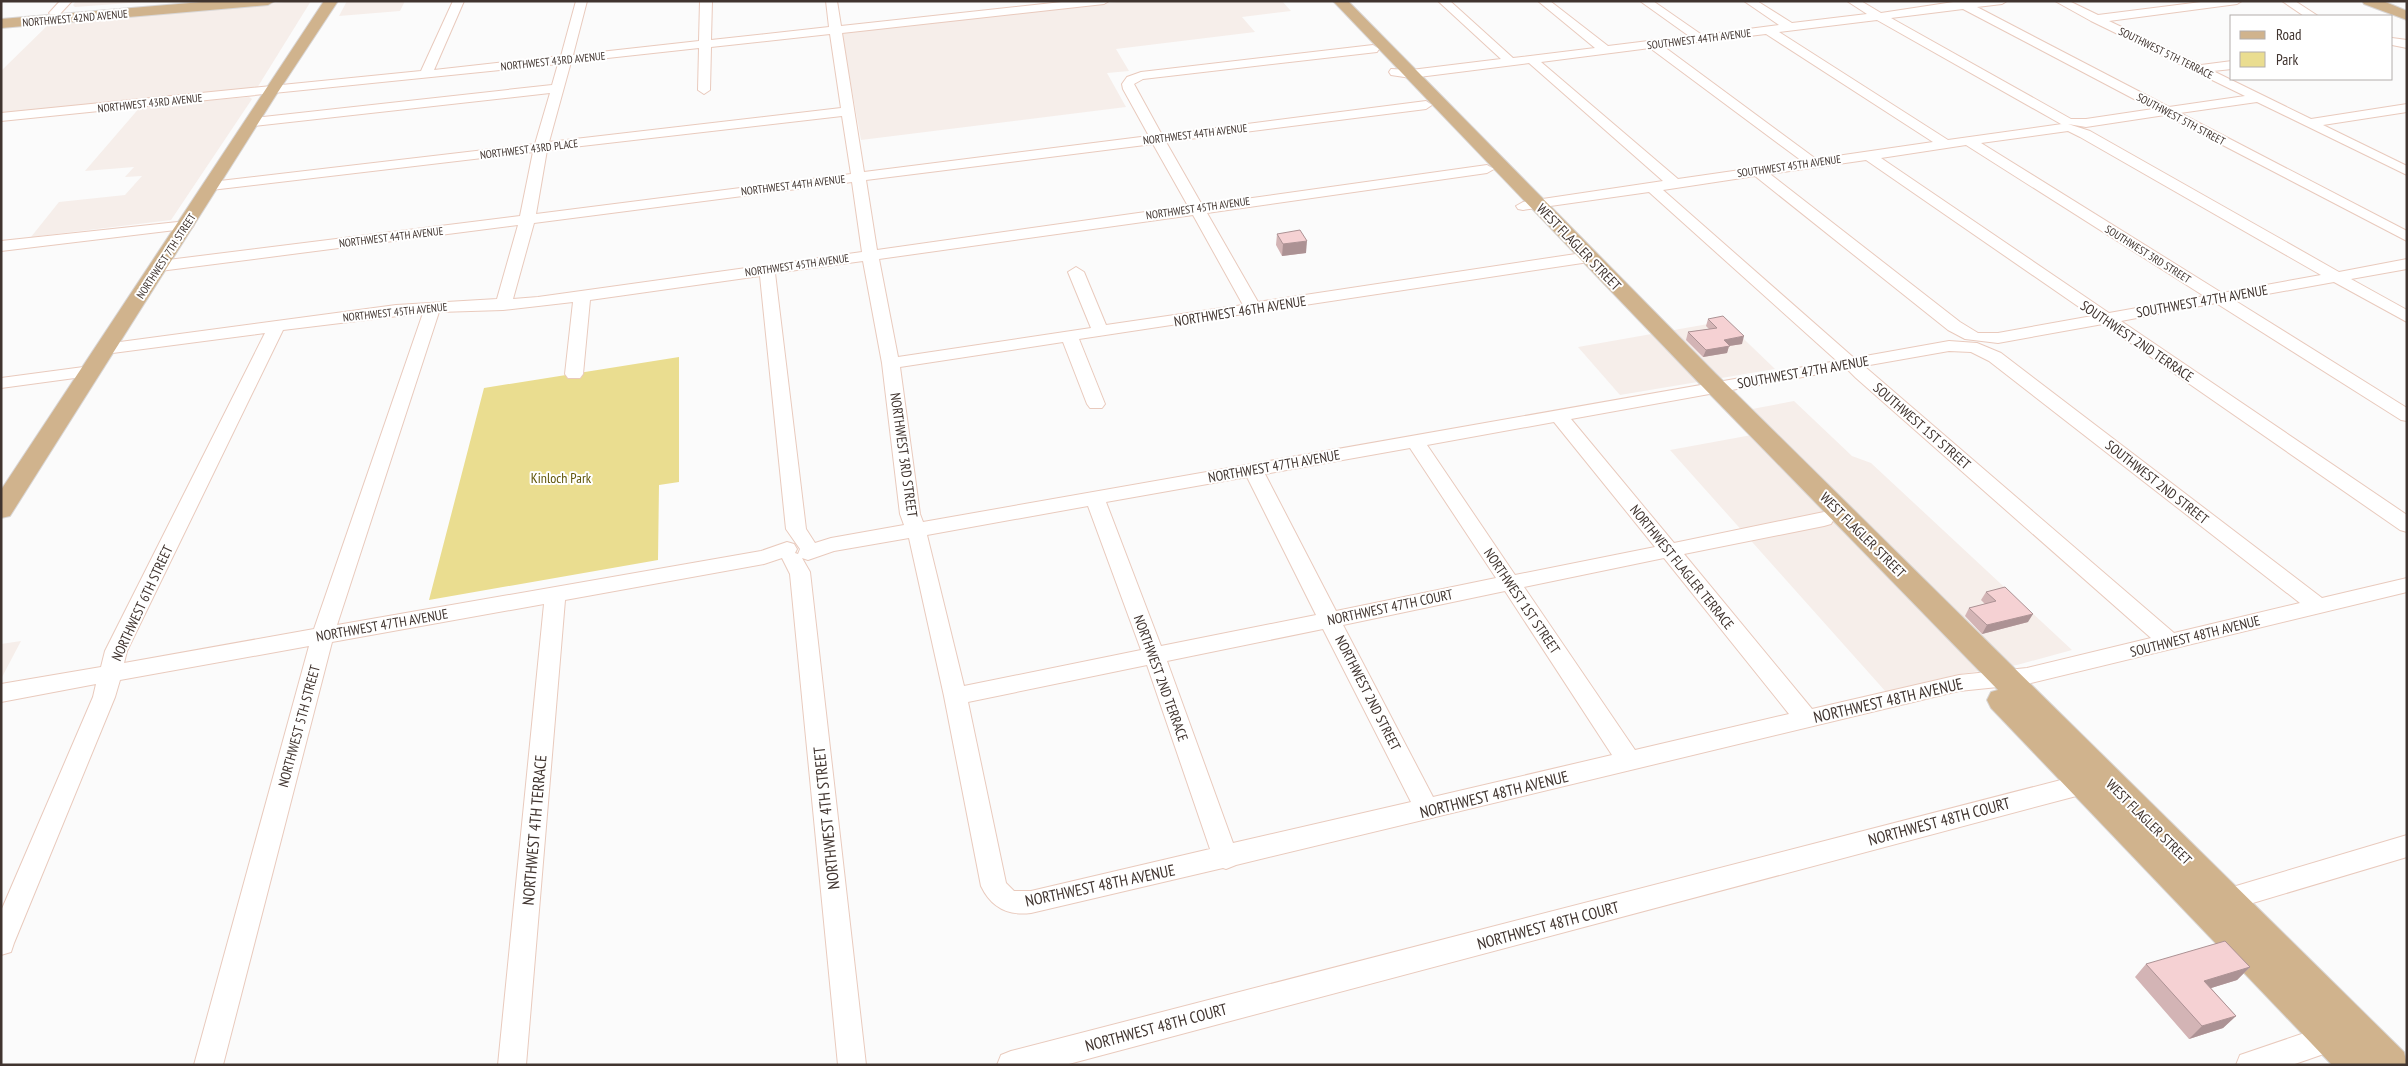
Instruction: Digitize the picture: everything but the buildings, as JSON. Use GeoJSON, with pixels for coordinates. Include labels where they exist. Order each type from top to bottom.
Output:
{"type":"FeatureCollection","features":[{"type":"Feature","properties":{"kind":"main road","name":"NORTHWEST 42ND AVENUE"},"geometry":{"type":"LineString","coordinates":[[50,17],[90,10],[193,1]]}},
{"type":"Feature","properties":{"kind":"main road","name":"NORTHWEST 42ND AVENUE"},"geometry":{"type":"LineString","coordinates":[[50,17],[268,1]]}},
{"type":"Feature","properties":{"kind":"main road","name":"NORTHWEST 7TH STREET"},"geometry":{"type":"LineString","coordinates":[[1,510],[332,1]]}},
{"type":"Feature","properties":{"kind":"main road","name":"WEST FLAGLER STREET"},"geometry":{"type":"LineString","coordinates":[[1327,1],[1373,49],[1448,112],[1530,205],[1993,679],[2084,784],[2358,1065]]}},
{"type":"Feature","properties":{"kind":"main road","name":"WEST FLAGLER STREET"},"geometry":{"type":"LineString","coordinates":[[1340,1],[1403,73],[1426,105],[1487,169],[1530,205]]}},
{"type":"Feature","properties":{"kind":"main road"},"geometry":{"type":"LineString","coordinates":[[2370,1],[2407,16]]}},
{"type":"Feature","properties":{"kind":"main road"},"geometry":{"type":"LineString","coordinates":[[5,21],[50,17]]}},
{"type":"Feature","properties":{"kind":"main road"},"geometry":{"type":"LineString","coordinates":[[1426,105],[1448,112]]}},
{"type":"Feature","properties":{"kind":"main road","name":"WEST FLAGLER STREET"},"geometry":{"type":"LineString","coordinates":[[1708,389],[1824,519],[1993,679],[2142,815],[2391,1065]]}},
{"type":"Feature","properties":{"kind":"main road"},"geometry":{"type":"LineString","coordinates":[[2084,784],[2125,808],[2142,815]]}},
{"type":"Feature","properties":{"kind":"street"},"geometry":{"type":"LineString","coordinates":[[50,17],[67,1]]}},
{"type":"Feature","properties":{"kind":"street"},"geometry":{"type":"LineString","coordinates":[[425,74],[458,1]]}},
{"type":"Feature","properties":{"kind":"street"},"geometry":{"type":"LineString","coordinates":[[503,305],[527,220],[541,148],[582,1]]}},
{"type":"Feature","properties":{"kind":"street"},"geometry":{"type":"LineString","coordinates":[[704,90],[706,1]]}},
{"type":"Feature","properties":{"kind":"street","name":"NORTHWEST 3RD STREET"},"geometry":{"type":"LineString","coordinates":[[831,1],[875,286],[879,295],[891,363],[908,509],[922,547],[956,696],[994,886],[997,892],[1006,900]]}},
{"type":"Feature","properties":{"kind":"street","name":"NORTHWEST 43RD AVENUE"},"geometry":{"type":"LineString","coordinates":[[7,116],[272,91],[836,30],[960,12],[1104,1]]}},
{"type":"Feature","properties":{"kind":"street"},"geometry":{"type":"LineString","coordinates":[[1443,1],[1511,62]]}},
{"type":"Feature","properties":{"kind":"street"},"geometry":{"type":"LineString","coordinates":[[1543,1],[1605,50]]}},
{"type":"Feature","properties":{"kind":"street"},"geometry":{"type":"LineString","coordinates":[[1645,1],[1699,38]]}},
{"type":"Feature","properties":{"kind":"street"},"geometry":{"type":"LineString","coordinates":[[1749,1],[1790,27]]}},
{"type":"Feature","properties":{"kind":"street"},"geometry":{"type":"LineString","coordinates":[[1852,1],[2407,317]]}},
{"type":"Feature","properties":{"kind":"street","name":"SOUTHWEST 44TH AVENUE"},"geometry":{"type":"LineString","coordinates":[[1403,73],[1511,62],[1879,16],[1960,4],[2002,1]]}},
{"type":"Feature","properties":{"kind":"street","name":"SOUTHWEST 5TH TERRACE"},"geometry":{"type":"LineString","coordinates":[[2060,1],[2407,170]]}},
{"type":"Feature","properties":{"kind":"street"},"geometry":{"type":"LineString","coordinates":[[2095,19],[2236,1]]}},
{"type":"Feature","properties":{"kind":"street"},"geometry":{"type":"LineString","coordinates":[[2287,1],[2310,15]]}},
{"type":"Feature","properties":{"kind":"street","name":"SOUTHWEST 5TH STREET"},"geometry":{"type":"LineString","coordinates":[[1960,4],[2407,237]]}},
{"type":"Feature","properties":{"kind":"street"},"geometry":{"type":"LineString","coordinates":[[1768,30],[1944,144]]}},
{"type":"Feature","properties":{"kind":"street"},"geometry":{"type":"LineString","coordinates":[[2393,42],[2407,44]]}},
{"type":"Feature","properties":{"kind":"street"},"geometry":{"type":"LineString","coordinates":[[1652,44],[1812,163]]}},
{"type":"Feature","properties":{"kind":"street"},"geometry":{"type":"LineString","coordinates":[[1254,308],[1129,89],[1128,84],[1131,80],[1141,76],[1373,49]]}},
{"type":"Feature","properties":{"kind":"street"},"geometry":{"type":"LineString","coordinates":[[1531,59],[1675,184]]}},
{"type":"Feature","properties":{"kind":"street"},"geometry":{"type":"LineString","coordinates":[[2199,69],[2230,64]]}},
{"type":"Feature","properties":{"kind":"street"},"geometry":{"type":"LineString","coordinates":[[252,122],[559,88]]}},
{"type":"Feature","properties":{"kind":"street","name":"SOUTHWEST 45TH AVENUE"},"geometry":{"type":"LineString","coordinates":[[1530,205],[2259,98]]}},
{"type":"Feature","properties":{"kind":"street","name":"NORTHWEST 44TH AVENUE"},"geometry":{"type":"LineString","coordinates":[[160,266],[1426,105]]}},
{"type":"Feature","properties":{"kind":"street"},"geometry":{"type":"LineString","coordinates":[[2309,123],[2407,108]]}},
{"type":"Feature","properties":{"kind":"street","name":"NORTHWEST 43RD PLACE"},"geometry":{"type":"LineString","coordinates":[[211,186],[848,111]]}},
{"type":"Feature","properties":{"kind":"street"},"geometry":{"type":"LineString","coordinates":[[1,127],[7,116]]}},
{"type":"Feature","properties":{"kind":"street","name":"SOUTHWEST 3RD STREET"},"geometry":{"type":"LineString","coordinates":[[1966,140],[2407,416]]}},
{"type":"Feature","properties":{"kind":"street","name":"SOUTHWEST 2ND TERRACE"},"geometry":{"type":"LineString","coordinates":[[1868,155],[2407,525]]}},
{"type":"Feature","properties":{"kind":"street","name":"NORTHWEST 45TH AVENUE"},"geometry":{"type":"LineString","coordinates":[[106,349],[277,325],[433,307],[503,305],[582,296],[870,254],[1487,169]]}},
{"type":"Feature","properties":{"kind":"street","name":"SOUTHWEST 2ND STREET"},"geometry":{"type":"LineString","coordinates":[[1757,171],[1974,342],[2318,606]]}},
{"type":"Feature","properties":{"kind":"street","name":"SOUTHWEST 1ST STREET"},"geometry":{"type":"LineString","coordinates":[[1652,187],[1850,363],[2171,643]]}},
{"type":"Feature","properties":{"kind":"street"},"geometry":{"type":"LineString","coordinates":[[1,246],[187,224]]}},
{"type":"Feature","properties":{"kind":"street","name":"NORTHWEST 46TH AVENUE"},"geometry":{"type":"LineString","coordinates":[[891,363],[1581,258]]}},
{"type":"Feature","properties":{"kind":"street","name":"SOUTHWEST 47TH AVENUE"},"geometry":{"type":"LineString","coordinates":[[1708,389],[2407,264]]}},
{"type":"Feature","properties":{"kind":"street","name":"NORTHWEST 4TH STREET"},"geometry":{"type":"LineString","coordinates":[[767,269],[852,1065]]}},
{"type":"Feature","properties":{"kind":"street"},"geometry":{"type":"LineString","coordinates":[[1076,272],[1101,332]]}},
{"type":"Feature","properties":{"kind":"street"},"geometry":{"type":"LineString","coordinates":[[574,374],[582,296]]}},
{"type":"Feature","properties":{"kind":"street","name":"NORTHWEST 5TH STREET"},"geometry":{"type":"LineString","coordinates":[[208,1065],[323,635],[433,307]]}},
{"type":"Feature","properties":{"kind":"street","name":"NORTHWEST 6TH STREET"},"geometry":{"type":"LineString","coordinates":[[1,943],[104,697],[116,651],[277,325]]}},
{"type":"Feature","properties":{"kind":"street"},"geometry":{"type":"LineString","coordinates":[[1070,336],[1096,404]]}},
{"type":"Feature","properties":{"kind":"street"},"geometry":{"type":"LineString","coordinates":[[1,383],[90,371]]}},
{"type":"Feature","properties":{"kind":"street","name":"NORTHWEST 47TH AVENUE"},"geometry":{"type":"LineString","coordinates":[[1,693],[1708,389]]}},
{"type":"Feature","properties":{"kind":"street","name":"NORTHWEST FLAGLER TERRACE"},"geometry":{"type":"LineString","coordinates":[[1558,415],[1806,718]]}},
{"type":"Feature","properties":{"kind":"street","name":"NORTHWEST 1ST STREET"},"geometry":{"type":"LineString","coordinates":[[1414,441],[1629,761]]}},
{"type":"Feature","properties":{"kind":"street","name":"NORTHWEST 2ND STREET"},"geometry":{"type":"LineString","coordinates":[[1253,470],[1427,810]]}},
{"type":"Feature","properties":{"kind":"street","name":"NORTHWEST 2ND TERRACE"},"geometry":{"type":"LineString","coordinates":[[1096,498],[1226,858]]}},
{"type":"Feature","properties":{"kind":"street","name":"NORTHWEST 47TH COURT"},"geometry":{"type":"LineString","coordinates":[[956,696],[1824,519]]}},
{"type":"Feature","properties":{"kind":"street","name":"SOUTHWEST 48TH AVENUE"},"geometry":{"type":"LineString","coordinates":[[1993,679],[2027,676],[2407,585]]}},
{"type":"Feature","properties":{"kind":"street","name":"NORTHWEST 4TH TERRACE"},"geometry":{"type":"LineString","coordinates":[[512,1065],[554,595]]}},
{"type":"Feature","properties":{"kind":"street","name":"NORTHWEST 48TH AVENUE"},"geometry":{"type":"LineString","coordinates":[[1006,900],[1014,903],[1031,902],[1226,858],[1806,718],[1993,679]]}},
{"type":"Feature","properties":{"kind":"street","name":"NORTHWEST 48TH COURT"},"geometry":{"type":"LineString","coordinates":[[1011,1065],[2084,784]]}},
{"type":"Feature","properties":{"kind":"street"},"geometry":{"type":"LineString","coordinates":[[2226,900],[2407,846]]}},
{"type":"Feature","properties":{"kind":"street"},"geometry":{"type":"LineString","coordinates":[[2250,1065],[2331,1038]]}},
{"type":"Feature","properties":{"kind":"shaded area"},"geometry":{"type":"Polygon","coordinates":[[[76,1],[156,1],[75,7],[73,5],[76,1]]]}},
{"type":"Feature","properties":{"kind":"shaded area"},"geometry":{"type":"Polygon","coordinates":[[[311,1],[257,88],[1,114],[1,71],[50,23],[311,1]]]}},
{"type":"Feature","properties":{"kind":"shaded area"},"geometry":{"type":"Polygon","coordinates":[[[347,1],[405,1],[400,11],[339,16],[347,1]]]}},
{"type":"Feature","properties":{"kind":"shaded area"},"geometry":{"type":"Polygon","coordinates":[[[1126,1],[1282,1],[1291,11],[1242,17],[1255,32],[1116,49],[1129,71],[1107,73],[1126,107],[861,140],[842,35],[844,33],[1126,1]]]}},
{"type":"Feature","properties":{"kind":"shaded area"},"geometry":{"type":"Polygon","coordinates":[[[249,97],[252,99],[171,220],[31,237],[59,202],[125,195],[142,176],[125,177],[134,167],[85,171],[141,106],[249,97]]]}},
{"type":"Feature","properties":{"kind":"shaded area"},"geometry":{"type":"Polygon","coordinates":[[[1725,321],[1775,369],[1620,395],[1578,347],[1725,321]]]}},
{"type":"Feature","properties":{"kind":"shaded area"},"geometry":{"type":"Polygon","coordinates":[[[1794,401],[1852,456],[1871,463],[2072,650],[2017,665],[1955,675],[1886,692],[1670,450],[1768,432],[1747,410],[1794,401]]]}},
{"type":"Feature","properties":{"kind":"shaded area"},"geometry":{"type":"Polygon","coordinates":[[[21,641],[1,679],[1,644],[21,641]]]}},
{"type":"Feature","properties":{"kind":"green space","name":"Kinloch Park"},"geometry":{"type":"Polygon","coordinates":[[[679,357],[679,482],[659,485],[658,560],[429,600],[484,388],[679,357]]]}}]}
